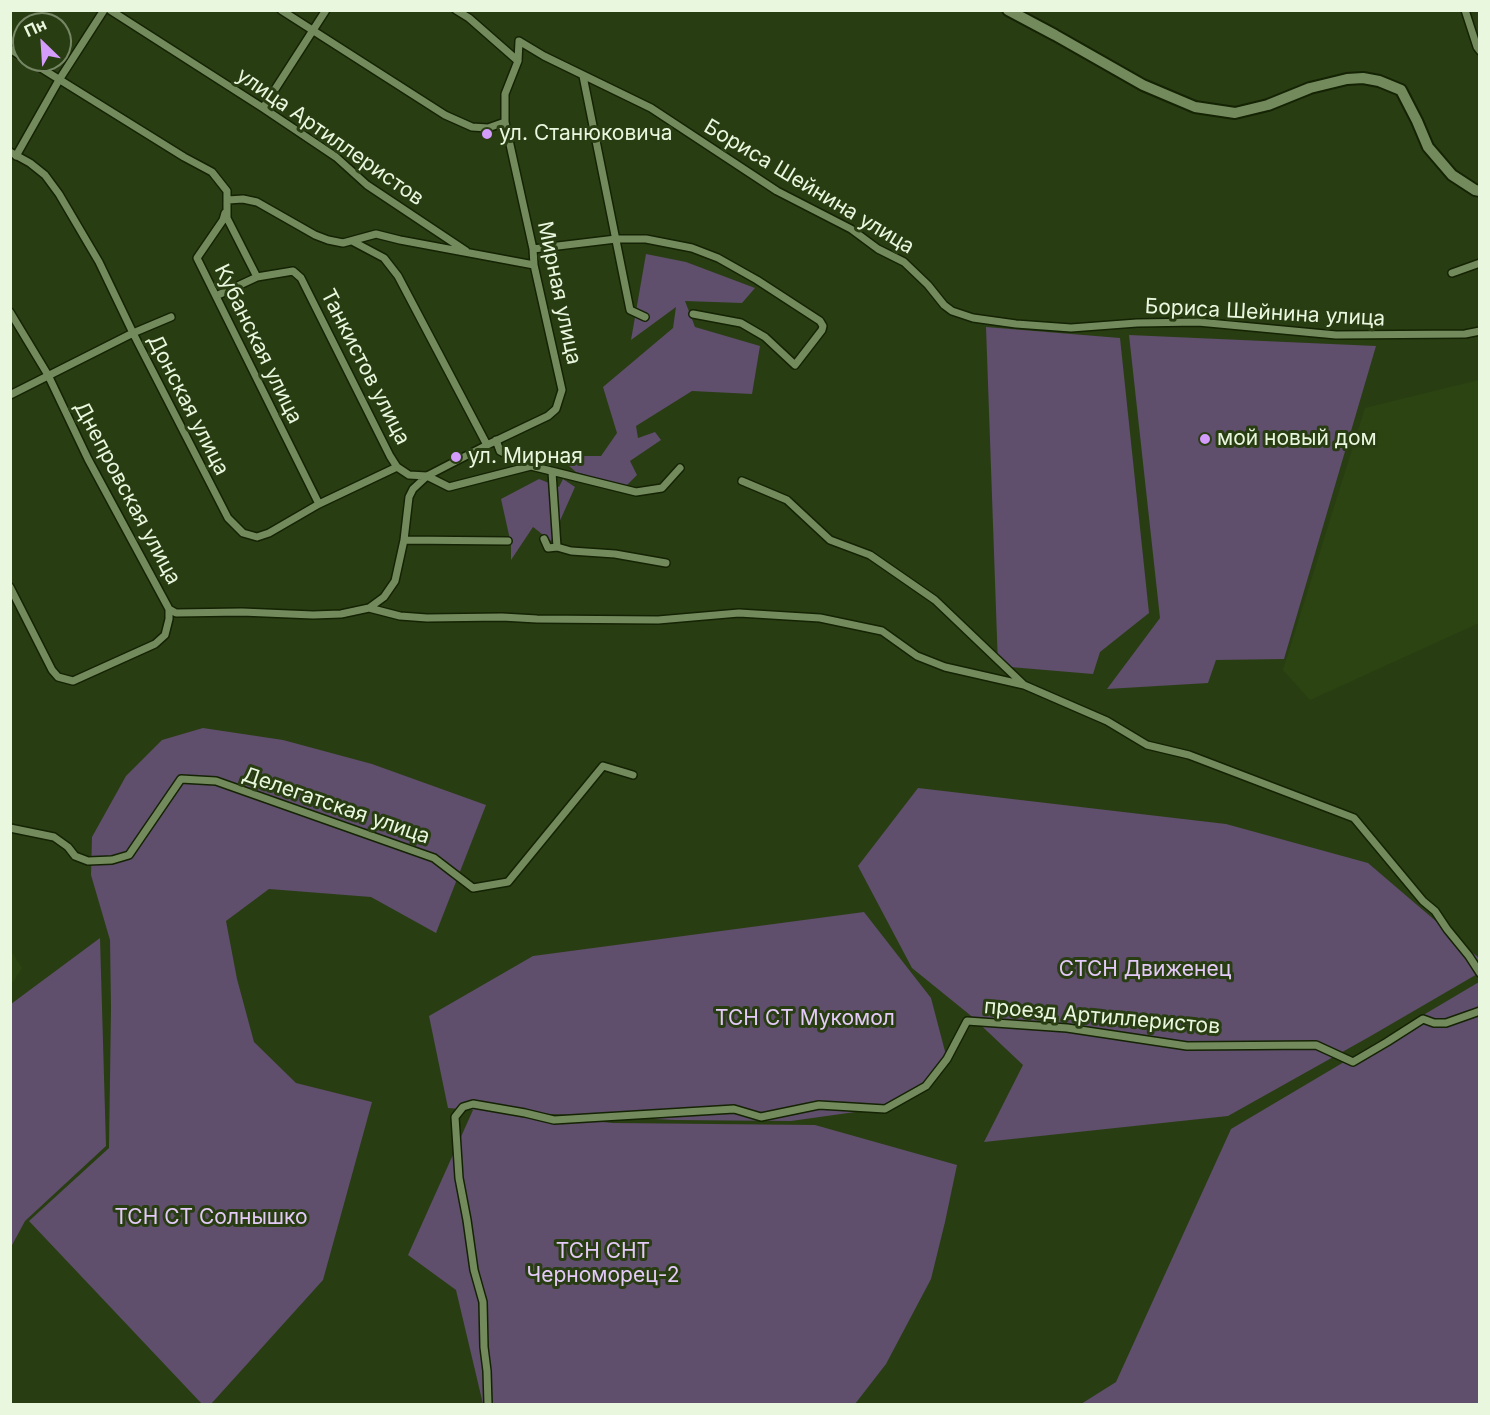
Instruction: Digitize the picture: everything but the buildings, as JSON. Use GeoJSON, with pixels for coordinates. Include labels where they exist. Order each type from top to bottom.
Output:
{"type":"FeatureCollection","features":[{"type":"Feature","properties":{"kind":"main road"},"geometry":{"type":"LineString","coordinates":[[1008,10],[1143,85],[1195,107],[1235,113],[1268,105],[1310,88],[1347,79],[1363,78],[1379,81],[1401,90],[1428,147],[1452,174],[1479,191]]}},
{"type":"Feature","properties":{"kind":"street"},"geometry":{"type":"LineString","coordinates":[[13,154],[104,10]]}},
{"type":"Feature","properties":{"kind":"street","name":"улица Артиллеристов"},"geometry":{"type":"LineString","coordinates":[[110,10],[336,157],[367,185],[470,253]]}},
{"type":"Feature","properties":{"kind":"street"},"geometry":{"type":"LineString","coordinates":[[281,10],[446,115],[472,127],[488,128],[504,122]]}},
{"type":"Feature","properties":{"kind":"street"},"geometry":{"type":"LineString","coordinates":[[263,108],[326,10]]}},
{"type":"Feature","properties":{"kind":"street"},"geometry":{"type":"LineString","coordinates":[[456,10],[469,18],[518,61]]}},
{"type":"Feature","properties":{"kind":"street"},"geometry":{"type":"LineString","coordinates":[[1465,10],[1479,51]]}},
{"type":"Feature","properties":{"kind":"street","name":"Мирная улица"},"geometry":{"type":"LineString","coordinates":[[427,476],[548,416],[556,409],[562,390],[504,122],[505,94],[518,61],[519,41]]}},
{"type":"Feature","properties":{"kind":"street","name":"Бориса Шейнина улица"},"geometry":{"type":"LineString","coordinates":[[519,41],[583,76],[651,108],[777,191],[851,229],[878,249],[904,262],[952,311],[973,318],[1071,328],[1137,323],[1198,322],[1336,335],[1465,334],[1479,331]]}},
{"type":"Feature","properties":{"kind":"street"},"geometry":{"type":"LineString","coordinates":[[46,72],[212,172],[227,191],[227,218],[257,276]]}},
{"type":"Feature","properties":{"kind":"street"},"geometry":{"type":"LineString","coordinates":[[583,76],[630,310],[645,317]]}},
{"type":"Feature","properties":{"kind":"street","name":"Донская улица"},"geometry":{"type":"LineString","coordinates":[[13,154],[30,163],[45,175],[59,194],[99,262],[228,518],[243,534],[257,537],[270,533],[319,504],[397,467]]}},
{"type":"Feature","properties":{"kind":"street"},"geometry":{"type":"LineString","coordinates":[[228,200],[243,198],[257,202],[321,238],[344,243],[376,234],[534,265]]}},
{"type":"Feature","properties":{"kind":"street","name":"Кубанская улица"},"geometry":{"type":"LineString","coordinates":[[228,200],[223,220],[197,258],[319,504]]}},
{"type":"Feature","properties":{"kind":"street"},"geometry":{"type":"LineString","coordinates":[[533,249],[616,238],[646,239],[692,248],[718,258],[757,280],[820,321],[823,326],[795,365],[765,338],[741,323],[693,314]]}},
{"type":"Feature","properties":{"kind":"street"},"geometry":{"type":"LineString","coordinates":[[352,241],[384,258],[398,276],[487,445]]}},
{"type":"Feature","properties":{"kind":"street"},"geometry":{"type":"LineString","coordinates":[[1452,273],[1479,263]]}},
{"type":"Feature","properties":{"kind":"street","name":"Танкистов улица"},"geometry":{"type":"LineString","coordinates":[[216,296],[257,276],[293,271],[301,278],[390,456],[397,467],[409,475],[427,476],[449,487],[531,466]]}},
{"type":"Feature","properties":{"kind":"street","name":"Днепровская улица"},"geometry":{"type":"LineString","coordinates":[[10,312],[48,375],[88,459],[169,609],[176,613],[242,612],[313,615],[341,614],[369,608],[400,616],[427,618],[657,620],[739,614],[820,618],[882,631],[917,656],[945,667],[1024,685]]}},
{"type":"Feature","properties":{"kind":"street"},"geometry":{"type":"LineString","coordinates":[[10,395],[133,333],[171,317]]}},
{"type":"Feature","properties":{"kind":"street"},"geometry":{"type":"LineString","coordinates":[[496,440],[500,451],[531,466],[636,492],[662,488],[680,468]]}},
{"type":"Feature","properties":{"kind":"street"},"geometry":{"type":"LineString","coordinates":[[552,472],[557,547]]}},
{"type":"Feature","properties":{"kind":"street"},"geometry":{"type":"LineString","coordinates":[[369,608],[384,597],[395,581],[404,540],[409,497],[413,489],[427,476]]}},
{"type":"Feature","properties":{"kind":"street"},"geometry":{"type":"LineString","coordinates":[[742,481],[787,500],[830,540],[870,555],[935,600],[1024,685],[1107,721],[1147,745],[1189,755],[1354,818],[1423,901],[1435,911],[1479,973]]}},
{"type":"Feature","properties":{"kind":"street"},"geometry":{"type":"LineString","coordinates":[[544,539],[548,548],[615,554],[666,563]]}},
{"type":"Feature","properties":{"kind":"street"},"geometry":{"type":"LineString","coordinates":[[404,540],[508,541]]}},
{"type":"Feature","properties":{"kind":"street"},"geometry":{"type":"LineString","coordinates":[[10,586],[52,670],[58,677],[73,681],[155,644],[165,635],[169,609]]}},
{"type":"Feature","properties":{"kind":"street","name":"Делегатская улица"},"geometry":{"type":"LineString","coordinates":[[10,828],[54,837],[68,847],[75,856],[88,861],[112,860],[129,855],[181,779],[216,781],[434,858],[473,888],[508,882],[603,766],[633,775]]}},
{"type":"Feature","properties":{"kind":"street","name":"проезд Артиллеристов"},"geometry":{"type":"LineString","coordinates":[[488,1404],[483,1302],[474,1270],[459,1178],[454,1117],[463,1107],[473,1104],[554,1120],[734,1109],[761,1117],[819,1105],[885,1109],[926,1086],[947,1059],[967,1021],[1067,1028],[1187,1046],[1316,1045],[1353,1062],[1423,1019],[1434,1023],[1446,1023],[1479,1011]]}},
{"type":"Feature","properties":{"kind":"shaded area"},"geometry":{"type":"Polygon","coordinates":[[[1479,380],[1479,623],[1310,700],[1283,670],[1365,408],[1479,380]]]}},
{"type":"Feature","properties":{"kind":"shaded area"},"geometry":{"type":"Polygon","coordinates":[[[11,951],[22,968],[10,985],[11,951]]]}},
{"type":"Feature","properties":{"kind":"green space"},"geometry":{"type":"Polygon","coordinates":[[[646,254],[686,262],[755,288],[742,303],[685,301],[695,327],[760,346],[752,394],[692,391],[636,426],[638,438],[655,432],[661,440],[630,461],[637,475],[625,487],[576,472],[568,465],[574,456],[601,456],[617,433],[603,387],[673,328],[676,307],[631,340],[646,254]]]}},
{"type":"Feature","properties":{"kind":"green space"},"geometry":{"type":"Polygon","coordinates":[[[986,327],[1120,338],[1149,613],[1100,652],[1093,674],[998,666],[986,327]]]}},
{"type":"Feature","properties":{"kind":"green space"},"geometry":{"type":"Polygon","coordinates":[[[1129,335],[1376,346],[1284,659],[1216,660],[1208,683],[1107,689],[1160,618],[1129,335]]]}},
{"type":"Feature","properties":{"kind":"green space"},"geometry":{"type":"Polygon","coordinates":[[[539,479],[559,487],[563,479],[575,487],[551,541],[533,527],[511,560],[511,544],[501,499],[539,479]]]}},
{"type":"Feature","properties":{"kind":"green space","name":"ТСН СТ Солнышко"},"geometry":{"type":"Polygon","coordinates":[[[203,728],[283,740],[372,764],[486,805],[436,933],[371,897],[269,889],[226,921],[237,979],[254,1042],[296,1083],[372,1102],[323,1280],[211,1404],[202,1404],[29,1221],[109,1148],[110,940],[91,875],[92,837],[126,776],[162,740],[203,728]]]}},
{"type":"Feature","properties":{"kind":"green space","name":"СТСН Движенец"},"geometry":{"type":"Polygon","coordinates":[[[918,788],[1226,824],[1368,863],[1479,958],[1479,973],[1228,1116],[984,1142],[1023,1065],[970,1015],[912,968],[858,866],[918,788]]]}},
{"type":"Feature","properties":{"kind":"green space","name":"ТСН СНТ Черноморец-2"},"geometry":{"type":"Polygon","coordinates":[[[864,912],[931,998],[947,1059],[898,1106],[791,1121],[675,1120],[490,1111],[613,1123],[815,1125],[957,1165],[931,1279],[886,1364],[855,1404],[483,1404],[456,1290],[408,1255],[473,1110],[448,1108],[429,1016],[533,956],[864,912]]]}},
{"type":"Feature","properties":{"kind":"green space"},"geometry":{"type":"Polygon","coordinates":[[[100,938],[106,1146],[25,1221],[11,1247],[11,1004],[100,938]]]}},
{"type":"Feature","properties":{"kind":"green space"},"geometry":{"type":"Polygon","coordinates":[[[1479,982],[1479,1404],[1081,1404],[1116,1382],[1231,1129],[1479,982]]]}},
{"type":"Feature","properties":{"kind":"place","name":"ул. Станюковича"},"geometry":{"type":"Point","coordinates":[487,134]}},
{"type":"Feature","properties":{"kind":"place","name":"мой новый дом"},"geometry":{"type":"Point","coordinates":[1205,439]}},
{"type":"Feature","properties":{"kind":"place","name":"ул. Мирная"},"geometry":{"type":"Point","coordinates":[456,457]}},
{"type":"Feature","properties":{"kind":"park label","name":"ТСН СТ Мукомол"},"geometry":{"type":"Point","coordinates":[805,1019]}}]}
